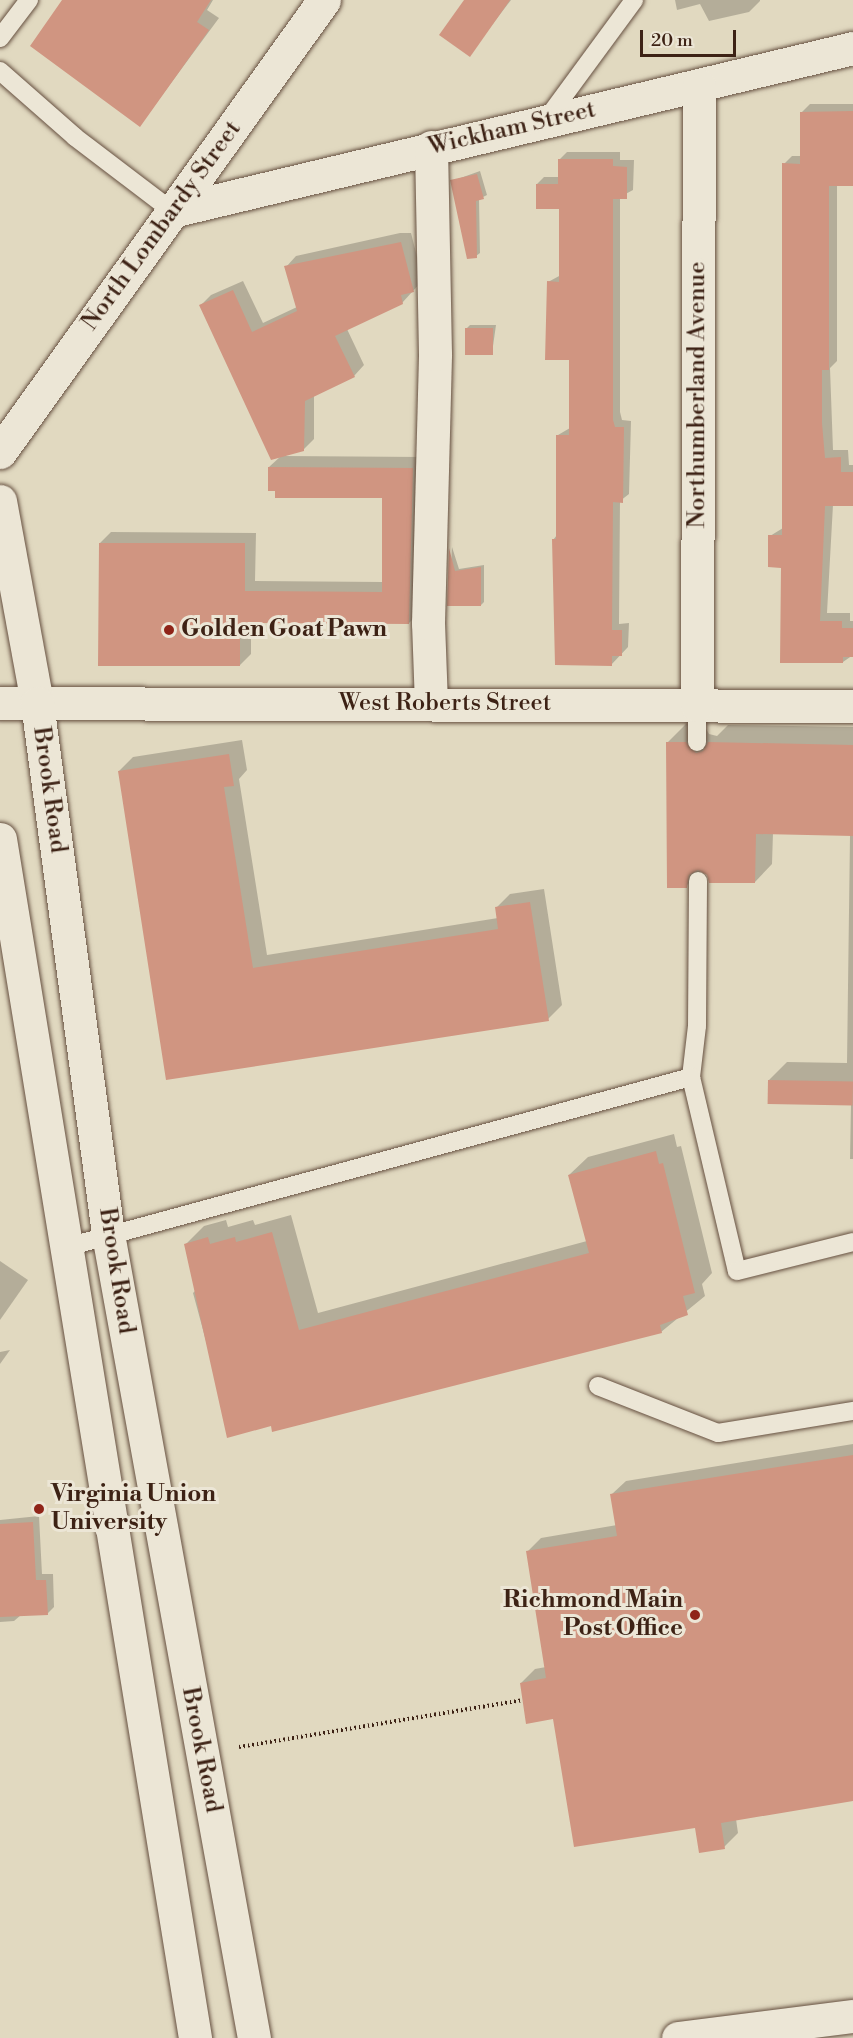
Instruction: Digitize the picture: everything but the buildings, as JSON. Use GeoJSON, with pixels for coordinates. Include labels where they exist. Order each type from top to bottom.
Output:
{"type":"FeatureCollection","features":[{"type":"Feature","properties":{"kind":"main road","name":"North Lombardy Street"},"geometry":{"type":"LineString","coordinates":[[0,452],[324,0]]}},
{"type":"Feature","properties":{"kind":"main road","name":"Wickham Street"},"geometry":{"type":"LineString","coordinates":[[172,211],[853,48]]}},
{"type":"Feature","properties":{"kind":"main road","name":"Northumberland Avenue"},"geometry":{"type":"LineString","coordinates":[[697,705],[699,85]]}},
{"type":"Feature","properties":{"kind":"main road"},"geometry":{"type":"LineString","coordinates":[[431,704],[428,623],[435,354],[432,147]]}},
{"type":"Feature","properties":{"kind":"main road","name":"Brook Road"},"geometry":{"type":"LineString","coordinates":[[0,501],[37,703],[108,1234],[254,2038]]}},
{"type":"Feature","properties":{"kind":"main road","name":"West Roberts Street"},"geometry":{"type":"LineString","coordinates":[[0,703],[853,706]]}},
{"type":"Feature","properties":{"kind":"main road","name":"Brook Road"},"geometry":{"type":"LineString","coordinates":[[0,839],[195,2038]]}},
{"type":"Feature","properties":{"kind":"main road"},"geometry":{"type":"LineString","coordinates":[[678,2038],[846,2024]]}},
{"type":"Feature","properties":{"kind":"lane"},"geometry":{"type":"LineString","coordinates":[[0,38],[29,0]]}},
{"type":"Feature","properties":{"kind":"lane"},"geometry":{"type":"LineString","coordinates":[[546,120],[634,0]]}},
{"type":"Feature","properties":{"kind":"lane"},"geometry":{"type":"LineString","coordinates":[[0,71],[84,144],[172,211]]}},
{"type":"Feature","properties":{"kind":"lane"},"geometry":{"type":"LineString","coordinates":[[697,705],[697,742]]}},
{"type":"Feature","properties":{"kind":"lane"},"geometry":{"type":"LineString","coordinates":[[698,881],[697,1026],[691,1077],[738,1271],[853,1242]]}},
{"type":"Feature","properties":{"kind":"lane"},"geometry":{"type":"LineString","coordinates":[[67,1247],[691,1077]]}},
{"type":"Feature","properties":{"kind":"lane"},"geometry":{"type":"LineString","coordinates":[[598,1386],[718,1433],[853,1411]]}},
{"type":"Feature","properties":{"kind":"path"},"geometry":{"type":"LineString","coordinates":[[239,1747],[522,1700]]}},
{"type":"Feature","properties":{"kind":"place","name":"Golden Goat Pawn"},"geometry":{"type":"Point","coordinates":[169,630]}},
{"type":"Feature","properties":{"kind":"place","name":"Virginia Union University"},"geometry":{"type":"Point","coordinates":[39,1509]}},
{"type":"Feature","properties":{"kind":"place","name":"Richmond Main Post Office"},"geometry":{"type":"Point","coordinates":[695,1615]}}]}
